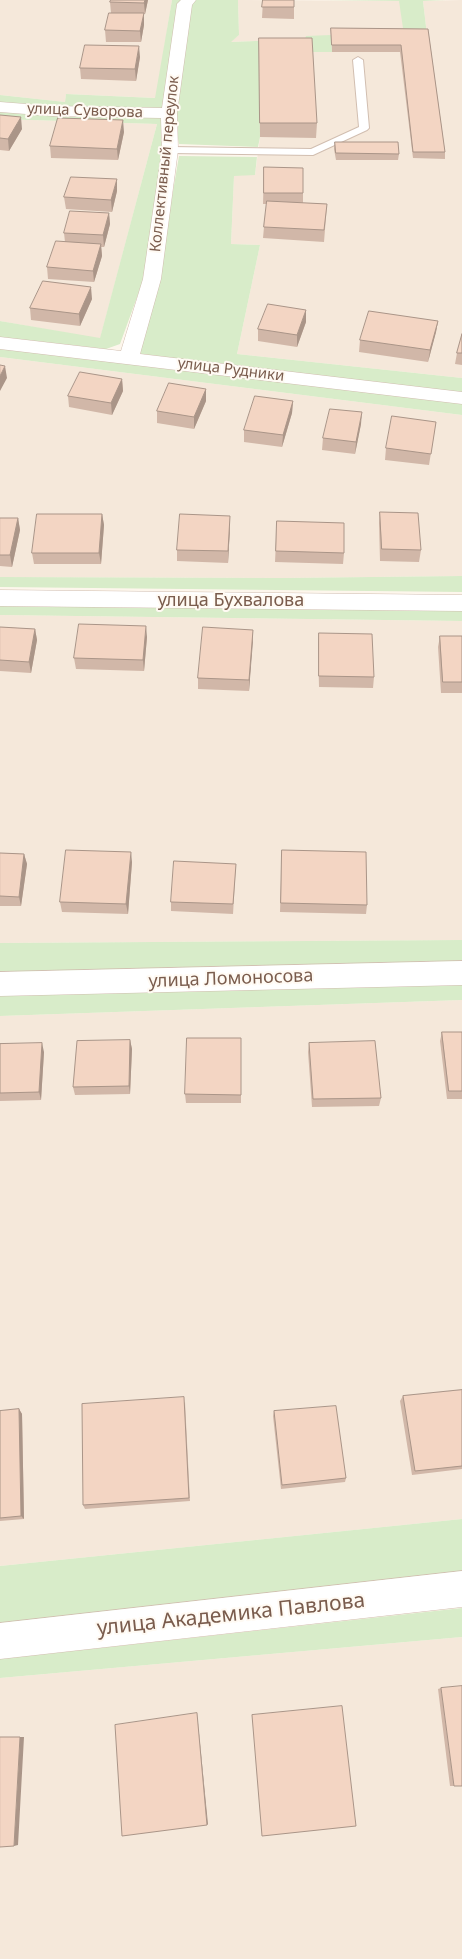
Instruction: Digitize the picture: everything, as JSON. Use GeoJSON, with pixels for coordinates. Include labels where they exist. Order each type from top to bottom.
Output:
{"type":"FeatureCollection","features":[{"type":"Feature","properties":{"kind":"street","name":"Коллективный переулок"},"geometry":{"type":"LineString","coordinates":[[129,358],[152,278],[170,150],[169,113],[185,4],[190,0]]}},
{"type":"Feature","properties":{"kind":"street","name":"улица Суворова"},"geometry":{"type":"LineString","coordinates":[[0,107],[52,111],[169,113]]}},
{"type":"Feature","properties":{"kind":"street","name":"улица Рудники"},"geometry":{"type":"LineString","coordinates":[[0,343],[462,398]]}},
{"type":"Feature","properties":{"kind":"street","name":"улица Бухвалова"},"geometry":{"type":"LineString","coordinates":[[0,598],[462,603]]}},
{"type":"Feature","properties":{"kind":"street","name":"улица Ломоносова"},"geometry":{"type":"LineString","coordinates":[[0,984],[462,972]]}},
{"type":"Feature","properties":{"kind":"street","name":"улица Академика Павлова"},"geometry":{"type":"LineString","coordinates":[[0,1641],[462,1589]]}},
{"type":"Feature","properties":{"kind":"lane"},"geometry":{"type":"LineString","coordinates":[[170,150],[313,152],[364,128],[358,60]]}},
{"type":"Feature","properties":{"kind":"shaded area"},"geometry":{"type":"Polygon","coordinates":[[[0,0],[172,0],[156,98],[66,94],[65,102],[0,95],[0,0]]]}},
{"type":"Feature","properties":{"kind":"shaded area"},"geometry":{"type":"Polygon","coordinates":[[[238,0],[399,1],[427,35],[423,1],[462,0],[462,378],[237,354],[260,245],[231,244],[234,175],[255,175],[260,137],[259,52],[332,51],[331,35],[306,39],[230,42],[239,35],[238,0]]]}},
{"type":"Feature","properties":{"kind":"shaded area"},"geometry":{"type":"Polygon","coordinates":[[[0,119],[157,124],[100,339],[0,321],[0,119]]]}},
{"type":"Feature","properties":{"kind":"shaded area"},"geometry":{"type":"Polygon","coordinates":[[[0,357],[462,415],[462,576],[282,578],[0,577],[0,357]]]}},
{"type":"Feature","properties":{"kind":"shaded area"},"geometry":{"type":"Polygon","coordinates":[[[0,615],[462,621],[462,940],[0,943],[0,615]]]}},
{"type":"Feature","properties":{"kind":"shaded area"},"geometry":{"type":"Polygon","coordinates":[[[462,1000],[462,1519],[0,1566],[0,1016],[462,1000]]]}},
{"type":"Feature","properties":{"kind":"shaded area"},"geometry":{"type":"Polygon","coordinates":[[[462,1637],[462,1959],[0,1959],[0,1678],[462,1637]]]}},
{"type":"Feature","properties":{"kind":"green space"},"geometry":{"type":"Polygon","coordinates":[[[172,0],[238,0],[239,35],[231,42],[305,39],[306,36],[331,35],[332,52],[259,52],[260,137],[258,147],[179,144],[173,113],[164,107],[158,110],[53,108],[0,103],[0,95],[65,102],[66,94],[155,98],[172,0]]]}},
{"type":"Feature","properties":{"kind":"green space"},"geometry":{"type":"Polygon","coordinates":[[[323,0],[446,0],[423,1],[427,35],[404,35],[399,1],[323,0]]]}},
{"type":"Feature","properties":{"kind":"green space"},"geometry":{"type":"Polygon","coordinates":[[[0,111],[160,117],[164,127],[163,152],[144,278],[120,344],[106,349],[0,337],[0,321],[100,338],[157,124],[0,119],[0,111]]]}},
{"type":"Feature","properties":{"kind":"green space"},"geometry":{"type":"Polygon","coordinates":[[[179,156],[257,157],[255,175],[234,176],[231,244],[260,245],[237,354],[462,378],[462,393],[141,354],[138,348],[158,279],[179,156]]]}},
{"type":"Feature","properties":{"kind":"green space"},"geometry":{"type":"Polygon","coordinates":[[[0,347],[462,403],[462,415],[0,357],[0,347]]]}},
{"type":"Feature","properties":{"kind":"green space"},"geometry":{"type":"Polygon","coordinates":[[[462,576],[462,592],[0,587],[0,577],[282,578],[462,576]]]}},
{"type":"Feature","properties":{"kind":"green space"},"geometry":{"type":"Polygon","coordinates":[[[0,606],[462,611],[462,621],[0,615],[0,606]]]}},
{"type":"Feature","properties":{"kind":"green space"},"geometry":{"type":"Polygon","coordinates":[[[462,940],[462,965],[0,975],[0,943],[462,940]]]}},
{"type":"Feature","properties":{"kind":"green space"},"geometry":{"type":"Polygon","coordinates":[[[462,981],[462,1000],[0,1016],[0,992],[462,981]]]}},
{"type":"Feature","properties":{"kind":"green space"},"geometry":{"type":"Polygon","coordinates":[[[462,1519],[462,1574],[0,1625],[0,1566],[462,1519]]]}},
{"type":"Feature","properties":{"kind":"green space"},"geometry":{"type":"Polygon","coordinates":[[[462,1608],[462,1637],[0,1678],[0,1659],[462,1608]]]}},
{"type":"Feature","properties":{"kind":"building"},"geometry":{"type":"Polygon","coordinates":[[[111,0],[145,0],[144,3],[110,2],[111,0]]]}},
{"type":"Feature","properties":{"kind":"building"},"geometry":{"type":"Polygon","coordinates":[[[263,0],[294,0],[294,7],[262,7],[263,0]]]}},
{"type":"Feature","properties":{"kind":"building"},"geometry":{"type":"Polygon","coordinates":[[[109,13],[144,13],[140,31],[105,30],[109,13]]]}},
{"type":"Feature","properties":{"kind":"building"},"geometry":{"type":"Polygon","coordinates":[[[331,28],[428,29],[445,152],[413,152],[401,45],[332,45],[331,28]]]}},
{"type":"Feature","properties":{"kind":"building"},"geometry":{"type":"Polygon","coordinates":[[[259,38],[312,38],[317,123],[260,123],[259,38]]]}},
{"type":"Feature","properties":{"kind":"building"},"geometry":{"type":"Polygon","coordinates":[[[85,45],[139,46],[135,69],[80,68],[85,45]]]}},
{"type":"Feature","properties":{"kind":"building"},"geometry":{"type":"Polygon","coordinates":[[[0,115],[21,117],[8,139],[0,138],[0,115]]]}},
{"type":"Feature","properties":{"kind":"building"},"geometry":{"type":"Polygon","coordinates":[[[58,118],[123,120],[117,149],[50,146],[58,118]]]}},
{"type":"Feature","properties":{"kind":"building"},"geometry":{"type":"Polygon","coordinates":[[[335,142],[398,142],[399,154],[336,153],[335,142]]]}},
{"type":"Feature","properties":{"kind":"building"},"geometry":{"type":"Polygon","coordinates":[[[264,167],[303,168],[303,193],[264,193],[264,167]]]}},
{"type":"Feature","properties":{"kind":"building"},"geometry":{"type":"Polygon","coordinates":[[[71,177],[117,179],[111,200],[64,197],[71,177]]]}},
{"type":"Feature","properties":{"kind":"building"},"geometry":{"type":"Polygon","coordinates":[[[267,201],[327,204],[324,230],[264,227],[267,201]]]}},
{"type":"Feature","properties":{"kind":"building"},"geometry":{"type":"Polygon","coordinates":[[[70,211],[109,213],[103,235],[64,233],[70,211]]]}},
{"type":"Feature","properties":{"kind":"building"},"geometry":{"type":"Polygon","coordinates":[[[56,241],[101,244],[93,271],[47,267],[56,241]]]}},
{"type":"Feature","properties":{"kind":"building"},"geometry":{"type":"Polygon","coordinates":[[[43,281],[91,287],[79,314],[30,308],[43,281]]]}},
{"type":"Feature","properties":{"kind":"building"},"geometry":{"type":"Polygon","coordinates":[[[268,304],[306,310],[297,335],[258,329],[268,304]]]}},
{"type":"Feature","properties":{"kind":"building"},"geometry":{"type":"Polygon","coordinates":[[[369,311],[438,321],[430,350],[360,340],[369,311]]]}},
{"type":"Feature","properties":{"kind":"building"},"geometry":{"type":"Polygon","coordinates":[[[462,334],[462,353],[457,353],[462,334]]]}},
{"type":"Feature","properties":{"kind":"building"},"geometry":{"type":"Polygon","coordinates":[[[0,365],[5,366],[0,376],[0,365]]]}},
{"type":"Feature","properties":{"kind":"building"},"geometry":{"type":"Polygon","coordinates":[[[80,372],[122,379],[111,403],[68,396],[80,372]]]}},
{"type":"Feature","properties":{"kind":"building"},"geometry":{"type":"Polygon","coordinates":[[[169,383],[206,389],[194,417],[157,411],[169,383]]]}},
{"type":"Feature","properties":{"kind":"building"},"geometry":{"type":"Polygon","coordinates":[[[255,396],[293,401],[283,435],[244,430],[255,396]]]}},
{"type":"Feature","properties":{"kind":"building"},"geometry":{"type":"Polygon","coordinates":[[[330,409],[362,412],[356,442],[323,438],[330,409]]]}},
{"type":"Feature","properties":{"kind":"building"},"geometry":{"type":"Polygon","coordinates":[[[392,416],[436,422],[431,454],[386,448],[392,416]]]}},
{"type":"Feature","properties":{"kind":"building"},"geometry":{"type":"Polygon","coordinates":[[[380,512],[418,513],[421,550],[382,549],[380,512]]]}},
{"type":"Feature","properties":{"kind":"building"},"geometry":{"type":"Polygon","coordinates":[[[37,514],[102,514],[99,553],[32,553],[37,514]]]}},
{"type":"Feature","properties":{"kind":"building"},"geometry":{"type":"Polygon","coordinates":[[[180,514],[230,516],[228,551],[177,550],[180,514]]]}},
{"type":"Feature","properties":{"kind":"building"},"geometry":{"type":"Polygon","coordinates":[[[0,518],[18,518],[10,555],[0,555],[0,518]]]}},
{"type":"Feature","properties":{"kind":"building"},"geometry":{"type":"Polygon","coordinates":[[[277,521],[344,523],[344,553],[276,551],[277,521]]]}},
{"type":"Feature","properties":{"kind":"building"},"geometry":{"type":"Polygon","coordinates":[[[79,624],[146,626],[143,660],[74,658],[79,624]]]}},
{"type":"Feature","properties":{"kind":"building"},"geometry":{"type":"Polygon","coordinates":[[[0,627],[35,629],[29,662],[0,660],[0,627]]]}},
{"type":"Feature","properties":{"kind":"building"},"geometry":{"type":"Polygon","coordinates":[[[203,627],[253,630],[249,680],[198,678],[203,627]]]}},
{"type":"Feature","properties":{"kind":"building"},"geometry":{"type":"Polygon","coordinates":[[[319,633],[372,634],[374,677],[319,676],[319,633]]]}},
{"type":"Feature","properties":{"kind":"building"},"geometry":{"type":"Polygon","coordinates":[[[440,636],[462,636],[462,682],[443,682],[440,636]]]}},
{"type":"Feature","properties":{"kind":"building"},"geometry":{"type":"Polygon","coordinates":[[[66,850],[131,852],[126,904],[60,902],[66,850]]]}},
{"type":"Feature","properties":{"kind":"building"},"geometry":{"type":"Polygon","coordinates":[[[282,850],[366,852],[367,905],[281,903],[282,850]]]}},
{"type":"Feature","properties":{"kind":"building"},"geometry":{"type":"Polygon","coordinates":[[[0,853],[24,854],[19,897],[0,896],[0,853]]]}},
{"type":"Feature","properties":{"kind":"building"},"geometry":{"type":"Polygon","coordinates":[[[174,861],[236,864],[233,904],[171,902],[174,861]]]}},
{"type":"Feature","properties":{"kind":"building"},"geometry":{"type":"Polygon","coordinates":[[[442,1032],[462,1032],[462,1091],[449,1091],[442,1032]]]}},
{"type":"Feature","properties":{"kind":"building"},"geometry":{"type":"Polygon","coordinates":[[[187,1038],[241,1038],[241,1095],[185,1094],[187,1038]]]}},
{"type":"Feature","properties":{"kind":"building"},"geometry":{"type":"Polygon","coordinates":[[[130,1040],[129,1086],[73,1087],[77,1041],[130,1040]]]}},
{"type":"Feature","properties":{"kind":"building"},"geometry":{"type":"Polygon","coordinates":[[[375,1041],[381,1098],[313,1099],[309,1043],[375,1041]]]}},
{"type":"Feature","properties":{"kind":"building"},"geometry":{"type":"Polygon","coordinates":[[[42,1043],[39,1092],[0,1093],[0,1044],[42,1043]]]}},
{"type":"Feature","properties":{"kind":"building"},"geometry":{"type":"Polygon","coordinates":[[[462,1390],[462,1466],[415,1471],[403,1396],[462,1390]]]}},
{"type":"Feature","properties":{"kind":"building"},"geometry":{"type":"Polygon","coordinates":[[[184,1397],[189,1498],[83,1505],[82,1404],[184,1397]]]}},
{"type":"Feature","properties":{"kind":"building"},"geometry":{"type":"Polygon","coordinates":[[[336,1406],[346,1478],[282,1485],[274,1411],[336,1406]]]}},
{"type":"Feature","properties":{"kind":"building"},"geometry":{"type":"Polygon","coordinates":[[[19,1409],[21,1516],[0,1518],[0,1411],[19,1409]]]}},
{"type":"Feature","properties":{"kind":"building"},"geometry":{"type":"Polygon","coordinates":[[[462,1686],[462,1786],[454,1786],[441,1688],[462,1686]]]}},
{"type":"Feature","properties":{"kind":"building"},"geometry":{"type":"Polygon","coordinates":[[[342,1706],[356,1826],[262,1836],[252,1715],[342,1706]]]}},
{"type":"Feature","properties":{"kind":"building"},"geometry":{"type":"Polygon","coordinates":[[[197,1713],[207,1825],[122,1836],[115,1725],[197,1713]]]}},
{"type":"Feature","properties":{"kind":"building"},"geometry":{"type":"Polygon","coordinates":[[[0,1737],[20,1737],[14,1846],[0,1847],[0,1737]]]}}]}
